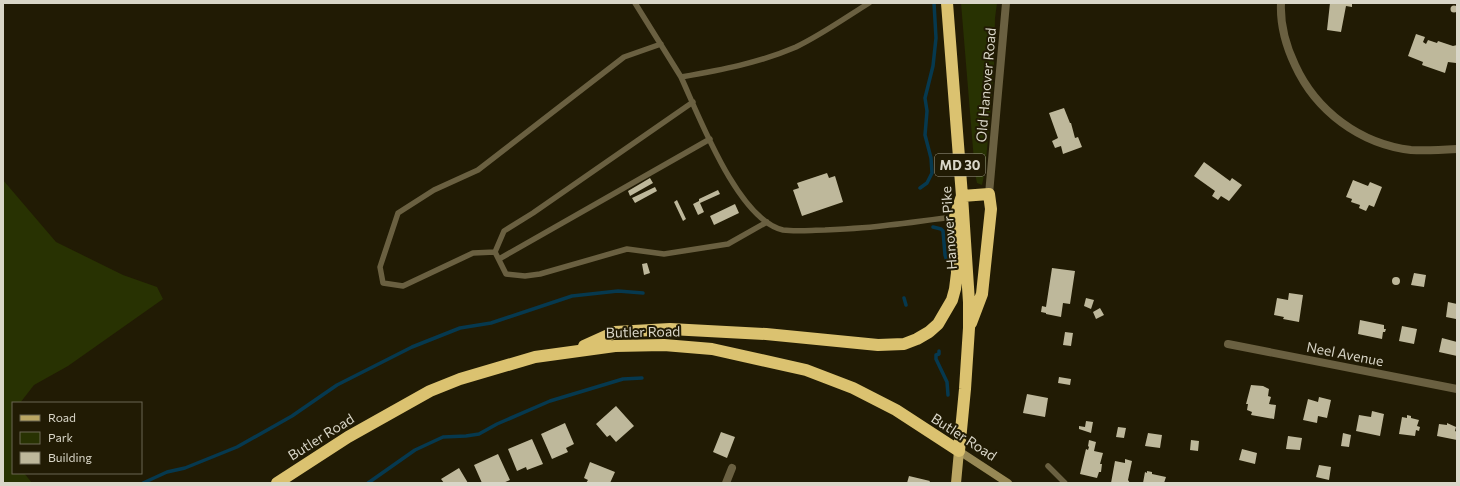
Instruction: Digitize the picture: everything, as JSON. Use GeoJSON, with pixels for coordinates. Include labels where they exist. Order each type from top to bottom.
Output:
{"type":"FeatureCollection","features":[{"type":"Feature","properties":{"kind":"highway","name":"Hanover Pike"},"geometry":{"type":"LineString","coordinates":[[947,3],[962,196]]}},
{"type":"Feature","properties":{"kind":"highway"},"geometry":{"type":"LineString","coordinates":[[574,351],[615,332],[670,329],[766,334],[878,345],[904,344],[929,332],[938,324],[952,300],[957,273],[959,217],[962,196],[989,194],[991,209],[982,294],[969,328]]}},
{"type":"Feature","properties":{"kind":"highway","name":"Hanover Pike"},"geometry":{"type":"LineString","coordinates":[[959,217],[969,328],[966,389],[959,451]]}},
{"type":"Feature","properties":{"kind":"highway","name":"Butler Road"},"geometry":{"type":"LineString","coordinates":[[277,483],[400,406],[430,391],[460,379],[520,361],[574,351],[622,346],[664,345],[712,349],[806,370],[853,388],[896,410],[959,451]]}},
{"type":"Feature","properties":{"kind":"main road"},"geometry":{"type":"LineString","coordinates":[[956,483],[959,451]]}},
{"type":"Feature","properties":{"kind":"main road","name":"Butler Road"},"geometry":{"type":"LineString","coordinates":[[959,451],[1008,483]]}},
{"type":"Feature","properties":{"kind":"street","name":"Old Hanover Road"},"geometry":{"type":"LineString","coordinates":[[989,194],[1006,3]]}},
{"type":"Feature","properties":{"kind":"street"},"geometry":{"type":"LineString","coordinates":[[1281,3],[1283,31],[1290,55],[1305,85],[1316,99],[1336,119],[1359,134],[1393,146],[1410,150],[1427,151],[1457,149]]}},
{"type":"Feature","properties":{"kind":"street","name":"Neel Avenue"},"geometry":{"type":"LineString","coordinates":[[1228,344],[1457,389]]}},
{"type":"Feature","properties":{"kind":"street"},"geometry":{"type":"LineString","coordinates":[[726,483],[732,468]]}},
{"type":"Feature","properties":{"kind":"lane"},"geometry":{"type":"LineString","coordinates":[[635,3],[682,77],[718,157],[739,193],[767,222],[783,230],[800,231],[852,229],[959,217]]}},
{"type":"Feature","properties":{"kind":"lane"},"geometry":{"type":"LineString","coordinates":[[682,77],[754,63],[780,54],[803,43],[869,3]]}},
{"type":"Feature","properties":{"kind":"lane"},"geometry":{"type":"LineString","coordinates":[[495,252],[473,253],[403,286],[383,283],[380,266],[398,213],[434,190],[478,170],[624,57],[661,44]]}},
{"type":"Feature","properties":{"kind":"lane"},"geometry":{"type":"LineString","coordinates":[[495,252],[504,231],[533,213],[693,102]]}},
{"type":"Feature","properties":{"kind":"lane"},"geometry":{"type":"LineString","coordinates":[[499,259],[710,139]]}},
{"type":"Feature","properties":{"kind":"lane"},"geometry":{"type":"LineString","coordinates":[[495,252],[506,274],[525,276],[540,274],[627,249],[664,254],[728,244],[767,222]]}},
{"type":"Feature","properties":{"kind":"lane"},"geometry":{"type":"LineString","coordinates":[[1048,466],[1065,483]]}},
{"type":"Feature","properties":{"kind":"green space"},"geometry":{"type":"Polygon","coordinates":[[[961,3],[997,3],[992,94],[985,171],[982,185],[977,183],[975,173],[961,3]]]}},
{"type":"Feature","properties":{"kind":"green space"},"geometry":{"type":"Polygon","coordinates":[[[3,180],[56,242],[123,275],[157,287],[163,299],[68,366],[34,385],[21,402],[12,402],[12,474],[25,474],[32,483],[3,483],[3,180]]]}},
{"type":"Feature","properties":{"kind":"building"},"geometry":{"type":"Polygon","coordinates":[[[1330,3],[1352,3],[1352,7],[1346,6],[1341,32],[1327,30],[1330,3]]]}},
{"type":"Feature","properties":{"kind":"building"},"geometry":{"type":"Polygon","coordinates":[[[1454,5],[1457,6],[1457,12],[1454,13],[1451,12],[1450,9],[1451,6],[1454,5]]]}},
{"type":"Feature","properties":{"kind":"building"},"geometry":{"type":"Polygon","coordinates":[[[1416,34],[1425,37],[1423,42],[1426,44],[1428,40],[1437,43],[1438,41],[1453,46],[1457,45],[1456,63],[1448,62],[1445,73],[1422,65],[1423,62],[1408,56],[1416,34]]]}},
{"type":"Feature","properties":{"kind":"building"},"geometry":{"type":"Polygon","coordinates":[[[1064,108],[1071,123],[1075,138],[1078,137],[1082,147],[1063,154],[1061,146],[1055,148],[1052,141],[1058,138],[1049,113],[1064,108]]]}},
{"type":"Feature","properties":{"kind":"building"},"geometry":{"type":"Polygon","coordinates":[[[1204,162],[1230,181],[1232,178],[1242,185],[1229,201],[1221,196],[1218,200],[1212,196],[1215,191],[1194,176],[1204,162]]]}},
{"type":"Feature","properties":{"kind":"building"},"geometry":{"type":"Polygon","coordinates":[[[827,173],[829,178],[835,176],[843,202],[802,216],[793,190],[799,188],[797,183],[827,173]]]}},
{"type":"Feature","properties":{"kind":"building"},"geometry":{"type":"Polygon","coordinates":[[[650,178],[653,183],[630,196],[628,191],[650,178]]]}},
{"type":"Feature","properties":{"kind":"building"},"geometry":{"type":"Polygon","coordinates":[[[1353,180],[1368,186],[1370,182],[1382,187],[1374,207],[1369,205],[1366,211],[1359,208],[1360,205],[1351,202],[1352,199],[1346,197],[1353,180]]]}},
{"type":"Feature","properties":{"kind":"building"},"geometry":{"type":"Polygon","coordinates":[[[655,187],[657,191],[635,203],[632,198],[655,187]]]}},
{"type":"Feature","properties":{"kind":"building"},"geometry":{"type":"Polygon","coordinates":[[[718,190],[720,194],[700,203],[704,212],[698,215],[693,204],[699,201],[699,199],[718,190]]]}},
{"type":"Feature","properties":{"kind":"building"},"geometry":{"type":"Polygon","coordinates":[[[677,200],[686,219],[683,221],[674,202],[677,200]]]}},
{"type":"Feature","properties":{"kind":"building"},"geometry":{"type":"Polygon","coordinates":[[[735,204],[739,213],[714,225],[710,216],[735,204]]]}},
{"type":"Feature","properties":{"kind":"building"},"geometry":{"type":"Polygon","coordinates":[[[647,263],[650,273],[644,275],[642,264],[647,263]]]}},
{"type":"Feature","properties":{"kind":"building"},"geometry":{"type":"Polygon","coordinates":[[[1052,268],[1075,271],[1070,304],[1063,303],[1061,317],[1041,312],[1042,306],[1046,307],[1052,268]]]}},
{"type":"Feature","properties":{"kind":"building"},"geometry":{"type":"Polygon","coordinates":[[[1414,273],[1426,275],[1424,287],[1411,285],[1414,273]]]}},
{"type":"Feature","properties":{"kind":"building"},"geometry":{"type":"Polygon","coordinates":[[[1394,277],[1398,277],[1400,281],[1398,285],[1394,285],[1392,283],[1392,279],[1394,277]]]}},
{"type":"Feature","properties":{"kind":"building"},"geometry":{"type":"Polygon","coordinates":[[[1289,293],[1303,295],[1299,322],[1283,319],[1284,317],[1274,315],[1277,298],[1288,300],[1289,293]]]}},
{"type":"Feature","properties":{"kind":"building"},"geometry":{"type":"Polygon","coordinates":[[[1086,298],[1094,300],[1091,309],[1084,306],[1086,298]]]}},
{"type":"Feature","properties":{"kind":"building"},"geometry":{"type":"Polygon","coordinates":[[[1448,302],[1457,304],[1456,319],[1446,317],[1448,302]]]}},
{"type":"Feature","properties":{"kind":"building"},"geometry":{"type":"Polygon","coordinates":[[[1100,308],[1104,315],[1096,319],[1093,312],[1100,308]]]}},
{"type":"Feature","properties":{"kind":"building"},"geometry":{"type":"Polygon","coordinates":[[[1360,320],[1384,325],[1384,329],[1386,329],[1385,332],[1383,332],[1382,339],[1358,334],[1360,320]]]}},
{"type":"Feature","properties":{"kind":"building"},"geometry":{"type":"Polygon","coordinates":[[[1402,326],[1417,329],[1414,344],[1399,341],[1402,326]]]}},
{"type":"Feature","properties":{"kind":"building"},"geometry":{"type":"Polygon","coordinates":[[[1065,332],[1073,333],[1071,346],[1063,345],[1065,332]]]}},
{"type":"Feature","properties":{"kind":"building"},"geometry":{"type":"Polygon","coordinates":[[[1442,338],[1457,342],[1457,356],[1439,352],[1442,338]]]}},
{"type":"Feature","properties":{"kind":"building"},"geometry":{"type":"Polygon","coordinates":[[[1059,377],[1071,379],[1070,385],[1058,383],[1059,377]]]}},
{"type":"Feature","properties":{"kind":"building"},"geometry":{"type":"Polygon","coordinates":[[[1251,385],[1263,386],[1269,389],[1268,396],[1271,397],[1269,404],[1276,405],[1274,419],[1251,415],[1252,412],[1247,410],[1248,404],[1246,404],[1251,385]]]}},
{"type":"Feature","properties":{"kind":"building"},"geometry":{"type":"Polygon","coordinates":[[[1027,394],[1048,398],[1045,417],[1023,413],[1027,394]]]}},
{"type":"Feature","properties":{"kind":"building"},"geometry":{"type":"Polygon","coordinates":[[[1319,397],[1331,400],[1327,418],[1318,416],[1317,423],[1303,420],[1308,399],[1318,402],[1319,397]]]}},
{"type":"Feature","properties":{"kind":"building"},"geometry":{"type":"Polygon","coordinates":[[[616,406],[634,426],[616,442],[610,435],[607,437],[596,424],[616,406]]]}},
{"type":"Feature","properties":{"kind":"building"},"geometry":{"type":"Polygon","coordinates":[[[1372,411],[1384,414],[1380,436],[1356,431],[1359,415],[1371,417],[1372,411]]]}},
{"type":"Feature","properties":{"kind":"building"},"geometry":{"type":"Polygon","coordinates":[[[1407,415],[1411,416],[1411,418],[1419,420],[1417,426],[1420,427],[1419,431],[1416,430],[1415,436],[1399,434],[1402,417],[1407,418],[1407,415]]]}},
{"type":"Feature","properties":{"kind":"building"},"geometry":{"type":"Polygon","coordinates":[[[1086,421],[1093,422],[1091,433],[1079,429],[1079,426],[1085,427],[1086,421]]]}},
{"type":"Feature","properties":{"kind":"building"},"geometry":{"type":"Polygon","coordinates":[[[565,423],[574,444],[566,448],[568,452],[552,459],[541,434],[565,423]]]}},
{"type":"Feature","properties":{"kind":"building"},"geometry":{"type":"Polygon","coordinates":[[[1447,423],[1456,427],[1455,431],[1457,432],[1457,440],[1437,436],[1439,424],[1447,425],[1447,423]]]}},
{"type":"Feature","properties":{"kind":"building"},"geometry":{"type":"Polygon","coordinates":[[[1118,427],[1126,428],[1124,438],[1116,437],[1118,427]]]}},
{"type":"Feature","properties":{"kind":"building"},"geometry":{"type":"Polygon","coordinates":[[[721,432],[735,437],[727,458],[713,452],[721,432]]]}},
{"type":"Feature","properties":{"kind":"building"},"geometry":{"type":"Polygon","coordinates":[[[1148,433],[1162,435],[1160,448],[1145,446],[1148,433]]]}},
{"type":"Feature","properties":{"kind":"building"},"geometry":{"type":"Polygon","coordinates":[[[1343,433],[1351,435],[1349,447],[1341,446],[1343,433]]]}},
{"type":"Feature","properties":{"kind":"building"},"geometry":{"type":"Polygon","coordinates":[[[1288,436],[1302,438],[1300,450],[1286,449],[1288,436]]]}},
{"type":"Feature","properties":{"kind":"building"},"geometry":{"type":"Polygon","coordinates":[[[532,439],[543,464],[527,470],[526,467],[517,471],[508,449],[532,439]]]}},
{"type":"Feature","properties":{"kind":"building"},"geometry":{"type":"Polygon","coordinates":[[[1089,440],[1096,442],[1094,451],[1103,453],[1100,464],[1102,464],[1101,472],[1099,472],[1097,478],[1080,474],[1086,449],[1088,450],[1089,447],[1089,440]]]}},
{"type":"Feature","properties":{"kind":"building"},"geometry":{"type":"Polygon","coordinates":[[[1191,440],[1199,441],[1198,451],[1190,450],[1191,440]]]}},
{"type":"Feature","properties":{"kind":"building"},"geometry":{"type":"Polygon","coordinates":[[[1242,449],[1257,453],[1255,464],[1239,460],[1242,449]]]}},
{"type":"Feature","properties":{"kind":"building"},"geometry":{"type":"Polygon","coordinates":[[[498,454],[510,480],[503,483],[482,483],[474,465],[498,454]]]}},
{"type":"Feature","properties":{"kind":"building"},"geometry":{"type":"Polygon","coordinates":[[[1125,459],[1132,461],[1128,480],[1130,483],[1111,483],[1115,461],[1125,463],[1125,459]]]}},
{"type":"Feature","properties":{"kind":"building"},"geometry":{"type":"Polygon","coordinates":[[[590,462],[615,472],[610,483],[586,483],[588,480],[584,478],[590,462]]]}},
{"type":"Feature","properties":{"kind":"building"},"geometry":{"type":"Polygon","coordinates":[[[1319,465],[1331,467],[1329,480],[1316,477],[1319,465]]]}},
{"type":"Feature","properties":{"kind":"building"},"geometry":{"type":"Polygon","coordinates":[[[459,468],[468,483],[444,483],[441,479],[459,468]]]}},
{"type":"Feature","properties":{"kind":"building"},"geometry":{"type":"Polygon","coordinates":[[[1147,471],[1152,472],[1152,474],[1166,477],[1164,483],[1143,483],[1145,472],[1147,473],[1147,471]]]}},
{"type":"Feature","properties":{"kind":"building"},"geometry":{"type":"Polygon","coordinates":[[[909,476],[930,481],[929,483],[907,483],[909,476]]]}},
{"type":"Feature","properties":{"kind":"waterway"},"geometry":{"type":"LineString","coordinates":[[920,188],[927,183],[932,173],[931,158],[925,135],[927,111],[925,98],[933,66],[936,38],[934,3]]}},
{"type":"Feature","properties":{"kind":"waterway"},"geometry":{"type":"LineString","coordinates":[[933,227],[943,231],[947,261]]}},
{"type":"Feature","properties":{"kind":"waterway"},"geometry":{"type":"LineString","coordinates":[[143,483],[167,472],[185,468],[237,447],[292,416],[337,385],[412,347],[460,328],[491,323],[572,296],[618,291],[643,293]]}},
{"type":"Feature","properties":{"kind":"waterway"},"geometry":{"type":"LineString","coordinates":[[904,298],[906,305]]}},
{"type":"Feature","properties":{"kind":"waterway"},"geometry":{"type":"LineString","coordinates":[[939,351],[939,354],[936,355],[936,359],[947,382],[948,395]]}},
{"type":"Feature","properties":{"kind":"waterway"},"geometry":{"type":"LineString","coordinates":[[368,483],[415,450],[443,437],[479,434],[497,424],[550,401],[623,379],[642,378]]}}]}
